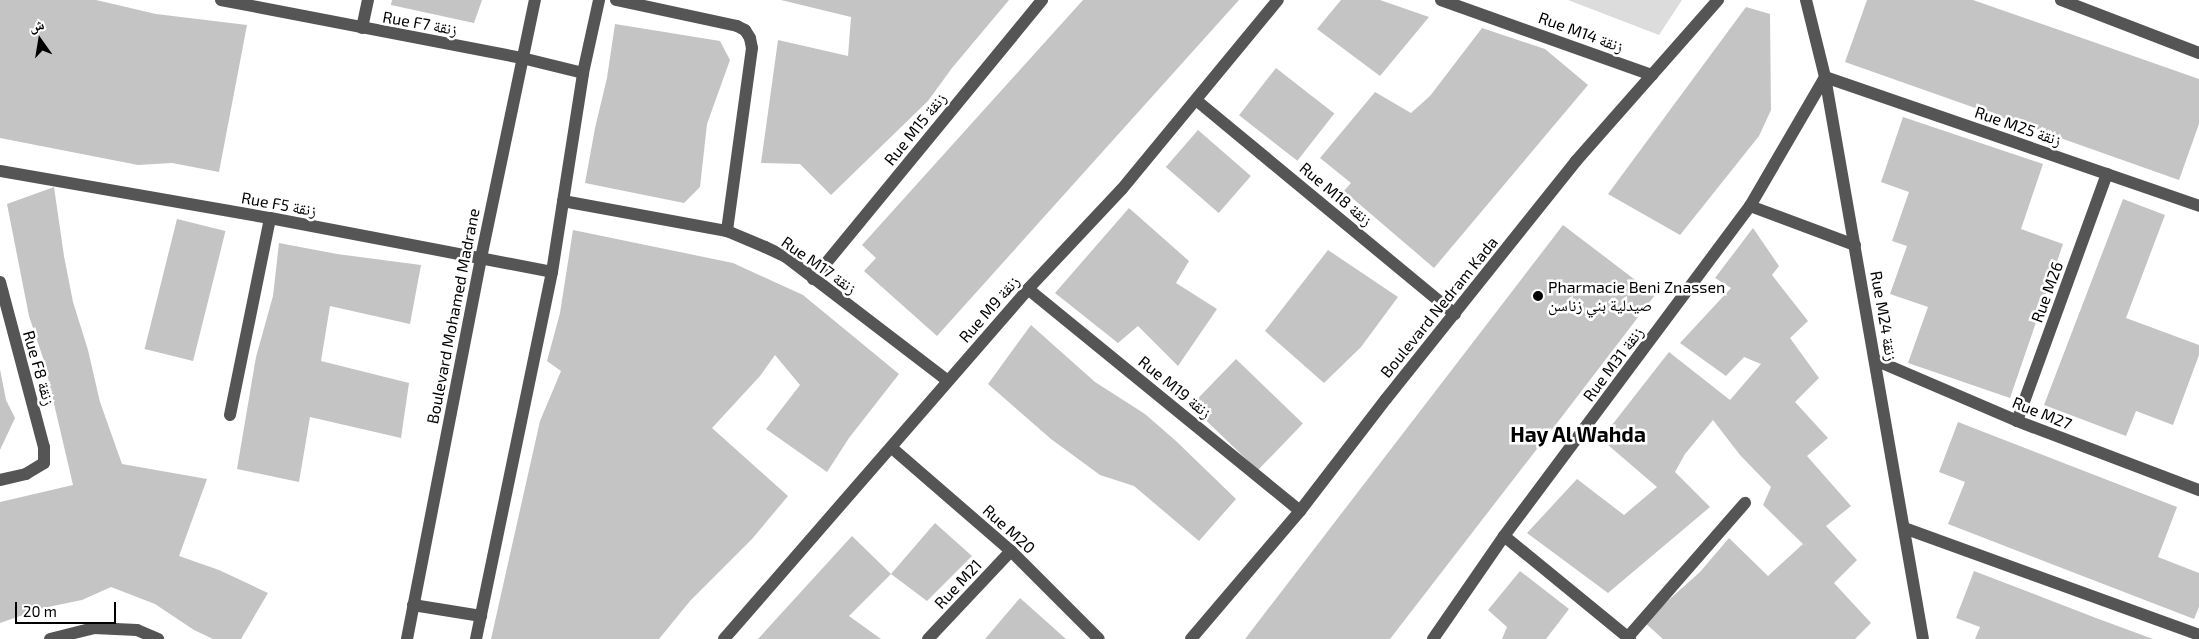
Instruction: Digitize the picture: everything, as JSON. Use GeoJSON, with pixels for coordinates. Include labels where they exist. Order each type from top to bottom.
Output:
{"type":"FeatureCollection","features":[{"type":"Feature","properties":{"kind":"street","name":"Rue F7 زنقة"},"geometry":{"type":"LineString","coordinates":[[221,0],[522,58],[583,73]]}},
{"type":"Feature","properties":{"kind":"street"},"geometry":{"type":"LineString","coordinates":[[362,28],[368,0]]}},
{"type":"Feature","properties":{"kind":"street","name":"Boulevard Mohamed Madrane"},"geometry":{"type":"LineString","coordinates":[[407,639],[481,258],[534,0]]}},
{"type":"Feature","properties":{"kind":"street"},"geometry":{"type":"LineString","coordinates":[[476,639],[552,272],[583,73],[599,0]]}},
{"type":"Feature","properties":{"kind":"street"},"geometry":{"type":"LineString","coordinates":[[616,0],[737,26],[745,30],[750,38],[752,48],[727,232]]}},
{"type":"Feature","properties":{"kind":"street","name":"Rue M15 زنقة"},"geometry":{"type":"LineString","coordinates":[[813,279],[1042,0]]}},
{"type":"Feature","properties":{"kind":"street","name":"Rue M9 زنقة"},"geometry":{"type":"LineString","coordinates":[[724,639],[892,448],[1028,289],[1122,189],[1278,0]]}},
{"type":"Feature","properties":{"kind":"street","name":"Rue M14 زنقة"},"geometry":{"type":"LineString","coordinates":[[1441,0],[1652,75]]}},
{"type":"Feature","properties":{"kind":"street","name":"Boulevard Nedram Kada"},"geometry":{"type":"LineString","coordinates":[[1191,639],[1300,511],[1576,161],[1718,0]]}},
{"type":"Feature","properties":{"kind":"street","name":"Rue M24 زنقة"},"geometry":{"type":"LineString","coordinates":[[1806,0],[1825,77],[1923,639]]}},
{"type":"Feature","properties":{"kind":"street"},"geometry":{"type":"LineString","coordinates":[[2061,0],[2199,52]]}},
{"type":"Feature","properties":{"kind":"street","name":"Rue M25 زنقة"},"geometry":{"type":"LineString","coordinates":[[1825,77],[2199,206]]}},
{"type":"Feature","properties":{"kind":"street","name":"Rue M31 زنقة"},"geometry":{"type":"LineString","coordinates":[[1434,639],[1504,536],[1750,206],[1825,77]]}},
{"type":"Feature","properties":{"kind":"street","name":"Rue M18 زنقة"},"geometry":{"type":"LineString","coordinates":[[1196,100],[1454,314]]}},
{"type":"Feature","properties":{"kind":"street","name":"Rue F5 زنقة"},"geometry":{"type":"LineString","coordinates":[[0,171],[270,218],[552,272]]}},
{"type":"Feature","properties":{"kind":"street","name":"Rue M26"},"geometry":{"type":"LineString","coordinates":[[2017,421],[2107,174]]}},
{"type":"Feature","properties":{"kind":"street","name":"Rue M17 زنقة"},"geometry":{"type":"LineString","coordinates":[[563,201],[727,232],[786,257],[948,381]]}},
{"type":"Feature","properties":{"kind":"street"},"geometry":{"type":"LineString","coordinates":[[1750,206],[1855,245]]}},
{"type":"Feature","properties":{"kind":"street"},"geometry":{"type":"LineString","coordinates":[[230,416],[270,218]]}},
{"type":"Feature","properties":{"kind":"street","name":"Rue F8 زنقة"},"geometry":{"type":"LineString","coordinates":[[0,282],[4,315],[44,447],[44,463],[26,474],[0,480]]}},
{"type":"Feature","properties":{"kind":"street","name":"Rue M19 زنقة"},"geometry":{"type":"LineString","coordinates":[[1028,289],[1300,511]]}},
{"type":"Feature","properties":{"kind":"street","name":"Rue M27"},"geometry":{"type":"LineString","coordinates":[[1875,360],[2017,421],[2199,490]]}},
{"type":"Feature","properties":{"kind":"street","name":"Rue M20"},"geometry":{"type":"LineString","coordinates":[[892,448],[1011,551],[1099,639]]}},
{"type":"Feature","properties":{"kind":"street"},"geometry":{"type":"LineString","coordinates":[[1504,536],[1629,638],[1744,503]]}},
{"type":"Feature","properties":{"kind":"street"},"geometry":{"type":"LineString","coordinates":[[1904,528],[2199,635]]}},
{"type":"Feature","properties":{"kind":"street","name":"Rue M21"},"geometry":{"type":"LineString","coordinates":[[928,639],[1011,551]]}},
{"type":"Feature","properties":{"kind":"street"},"geometry":{"type":"LineString","coordinates":[[414,605],[481,616]]}},
{"type":"Feature","properties":{"kind":"street"},"geometry":{"type":"LineString","coordinates":[[50,639],[94,628],[137,630],[158,639]]}},
{"type":"Feature","properties":{"kind":"shaded area"},"geometry":{"type":"Polygon","coordinates":[[[1568,0],[1682,0],[1659,35],[1568,0]]]}},
{"type":"Feature","properties":{"kind":"building"},"geometry":{"type":"Polygon","coordinates":[[[0,0],[96,0],[156,14],[247,25],[219,172],[172,163],[138,165],[0,138],[0,0]]]}},
{"type":"Feature","properties":{"kind":"building"},"geometry":{"type":"Polygon","coordinates":[[[392,0],[482,0],[474,23],[391,5],[392,0]]]}},
{"type":"Feature","properties":{"kind":"building"},"geometry":{"type":"Polygon","coordinates":[[[781,0],[1009,0],[952,68],[928,101],[831,195],[800,164],[761,163],[778,40],[848,56],[851,17],[781,0]]]}},
{"type":"Feature","properties":{"kind":"building"},"geometry":{"type":"Polygon","coordinates":[[[1083,0],[1239,0],[937,336],[864,271],[876,258],[862,245],[1083,0]]]}},
{"type":"Feature","properties":{"kind":"building"},"geometry":{"type":"Polygon","coordinates":[[[1341,0],[1380,0],[1429,17],[1380,76],[1317,29],[1341,0]]]}},
{"type":"Feature","properties":{"kind":"building"},"geometry":{"type":"Polygon","coordinates":[[[1867,0],[1973,0],[2199,79],[2199,124],[2179,180],[1845,62],[1867,0]]]}},
{"type":"Feature","properties":{"kind":"building"},"geometry":{"type":"Polygon","coordinates":[[[1746,7],[1770,14],[1771,110],[1759,136],[1680,235],[1608,194],[1746,7]]]}},
{"type":"Feature","properties":{"kind":"building"},"geometry":{"type":"Polygon","coordinates":[[[615,24],[720,41],[730,60],[707,124],[700,187],[684,203],[585,183],[607,78],[615,24]]]}},
{"type":"Feature","properties":{"kind":"building"},"geometry":{"type":"Polygon","coordinates":[[[1482,28],[1545,49],[1588,85],[1434,268],[1344,191],[1351,183],[1320,158],[1375,92],[1411,113],[1430,96],[1482,28]]]}},
{"type":"Feature","properties":{"kind":"building"},"geometry":{"type":"Polygon","coordinates":[[[1276,68],[1334,114],[1297,161],[1239,115],[1276,68]]]}},
{"type":"Feature","properties":{"kind":"building"},"geometry":{"type":"Polygon","coordinates":[[[1903,117],[2043,164],[2021,229],[2063,244],[2010,398],[1908,363],[1928,307],[1890,294],[1907,246],[1892,241],[1909,192],[1881,182],[1903,117]]]}},
{"type":"Feature","properties":{"kind":"building"},"geometry":{"type":"Polygon","coordinates":[[[1198,130],[1251,176],[1219,213],[1166,167],[1198,130]]]}},
{"type":"Feature","properties":{"kind":"building"},"geometry":{"type":"Polygon","coordinates":[[[54,187],[73,302],[88,350],[100,402],[122,464],[207,479],[179,556],[219,570],[268,593],[241,639],[213,639],[194,630],[155,604],[111,587],[82,600],[43,608],[0,623],[0,502],[73,485],[44,361],[29,316],[7,204],[54,187]]]}},
{"type":"Feature","properties":{"kind":"building"},"geometry":{"type":"Polygon","coordinates":[[[2123,199],[2165,215],[2126,318],[2199,345],[2199,355],[2173,425],[2136,411],[2126,436],[2044,405],[2123,199]]]}},
{"type":"Feature","properties":{"kind":"building"},"geometry":{"type":"Polygon","coordinates":[[[1129,208],[1189,261],[1176,283],[1217,309],[1178,366],[1138,326],[1118,343],[1055,293],[1129,208]]]}},
{"type":"Feature","properties":{"kind":"building"},"geometry":{"type":"Polygon","coordinates":[[[177,219],[226,231],[193,361],[145,349],[177,219]]]}},
{"type":"Feature","properties":{"kind":"building"},"geometry":{"type":"Polygon","coordinates":[[[1563,225],[1655,295],[1567,410],[1390,639],[1245,639],[1563,225]]]}},
{"type":"Feature","properties":{"kind":"building"},"geometry":{"type":"Polygon","coordinates":[[[1753,228],[1779,266],[1772,275],[1808,321],[1790,338],[1819,378],[1795,402],[1828,438],[1807,456],[1851,506],[1826,526],[1857,560],[1834,583],[1871,623],[1855,639],[1663,639],[1644,622],[1700,572],[1729,538],[1768,576],[1803,544],[1763,505],[1771,487],[1740,455],[1713,420],[1685,454],[1675,472],[1710,507],[1608,593],[1527,533],[1577,479],[1624,515],[1657,487],[1601,439],[1669,352],[1730,400],[1761,364],[1744,357],[1726,376],[1680,343],[1731,288],[1715,278],[1753,228]]]}},
{"type":"Feature","properties":{"kind":"building"},"geometry":{"type":"Polygon","coordinates":[[[573,230],[733,263],[803,295],[899,374],[849,438],[827,472],[766,429],[800,385],[775,355],[760,376],[712,428],[788,496],[752,539],[690,601],[659,639],[491,639],[540,421],[561,371],[547,361],[560,313],[573,230]]]}},
{"type":"Feature","properties":{"kind":"building"},"geometry":{"type":"Polygon","coordinates":[[[279,243],[337,254],[421,265],[410,324],[330,306],[321,361],[409,383],[401,438],[310,417],[299,482],[237,469],[256,357],[273,296],[279,243]]]}},
{"type":"Feature","properties":{"kind":"building"},"geometry":{"type":"Polygon","coordinates":[[[1328,250],[1398,297],[1361,347],[1324,383],[1265,331],[1328,250]]]}},
{"type":"Feature","properties":{"kind":"building"},"geometry":{"type":"Polygon","coordinates":[[[1031,325],[1095,382],[1145,414],[1236,499],[1199,541],[1134,486],[1100,475],[1051,439],[988,384],[1031,325]]]}},
{"type":"Feature","properties":{"kind":"building"},"geometry":{"type":"Polygon","coordinates":[[[1236,359],[1303,424],[1258,470],[1191,406],[1236,359]]]}},
{"type":"Feature","properties":{"kind":"building"},"geometry":{"type":"Polygon","coordinates":[[[0,369],[6,400],[15,418],[0,450],[0,369]]]}},
{"type":"Feature","properties":{"kind":"building"},"geometry":{"type":"Polygon","coordinates":[[[1958,422],[2177,507],[2158,557],[2199,573],[2199,607],[2194,619],[1948,524],[1965,482],[1939,472],[1958,422]]]}},
{"type":"Feature","properties":{"kind":"building"},"geometry":{"type":"Polygon","coordinates":[[[935,523],[972,556],[927,601],[891,574],[935,523]]]}},
{"type":"Feature","properties":{"kind":"building"},"geometry":{"type":"Polygon","coordinates":[[[852,536],[891,574],[849,616],[881,639],[758,639],[852,536]]]}},
{"type":"Feature","properties":{"kind":"building"},"geometry":{"type":"Polygon","coordinates":[[[1520,571],[1569,609],[1546,639],[1502,639],[1507,627],[1488,610],[1520,571]]]}},
{"type":"Feature","properties":{"kind":"building"},"geometry":{"type":"Polygon","coordinates":[[[1974,571],[2153,639],[1975,639],[1980,627],[1956,618],[1974,571]]]}},
{"type":"Feature","properties":{"kind":"building"},"geometry":{"type":"Polygon","coordinates":[[[1020,598],[1066,639],[985,639],[1020,598]]]}},
{"type":"Feature","properties":{"kind":"place","name":"Pharmacie Beni Znassen صيدلية بني زناسن"},"geometry":{"type":"Point","coordinates":[1538,296]}},
{"type":"Feature","properties":{"kind":"district","name":"Hay Al Wahda"},"geometry":{"type":"Point","coordinates":[1578,434]}}]}
